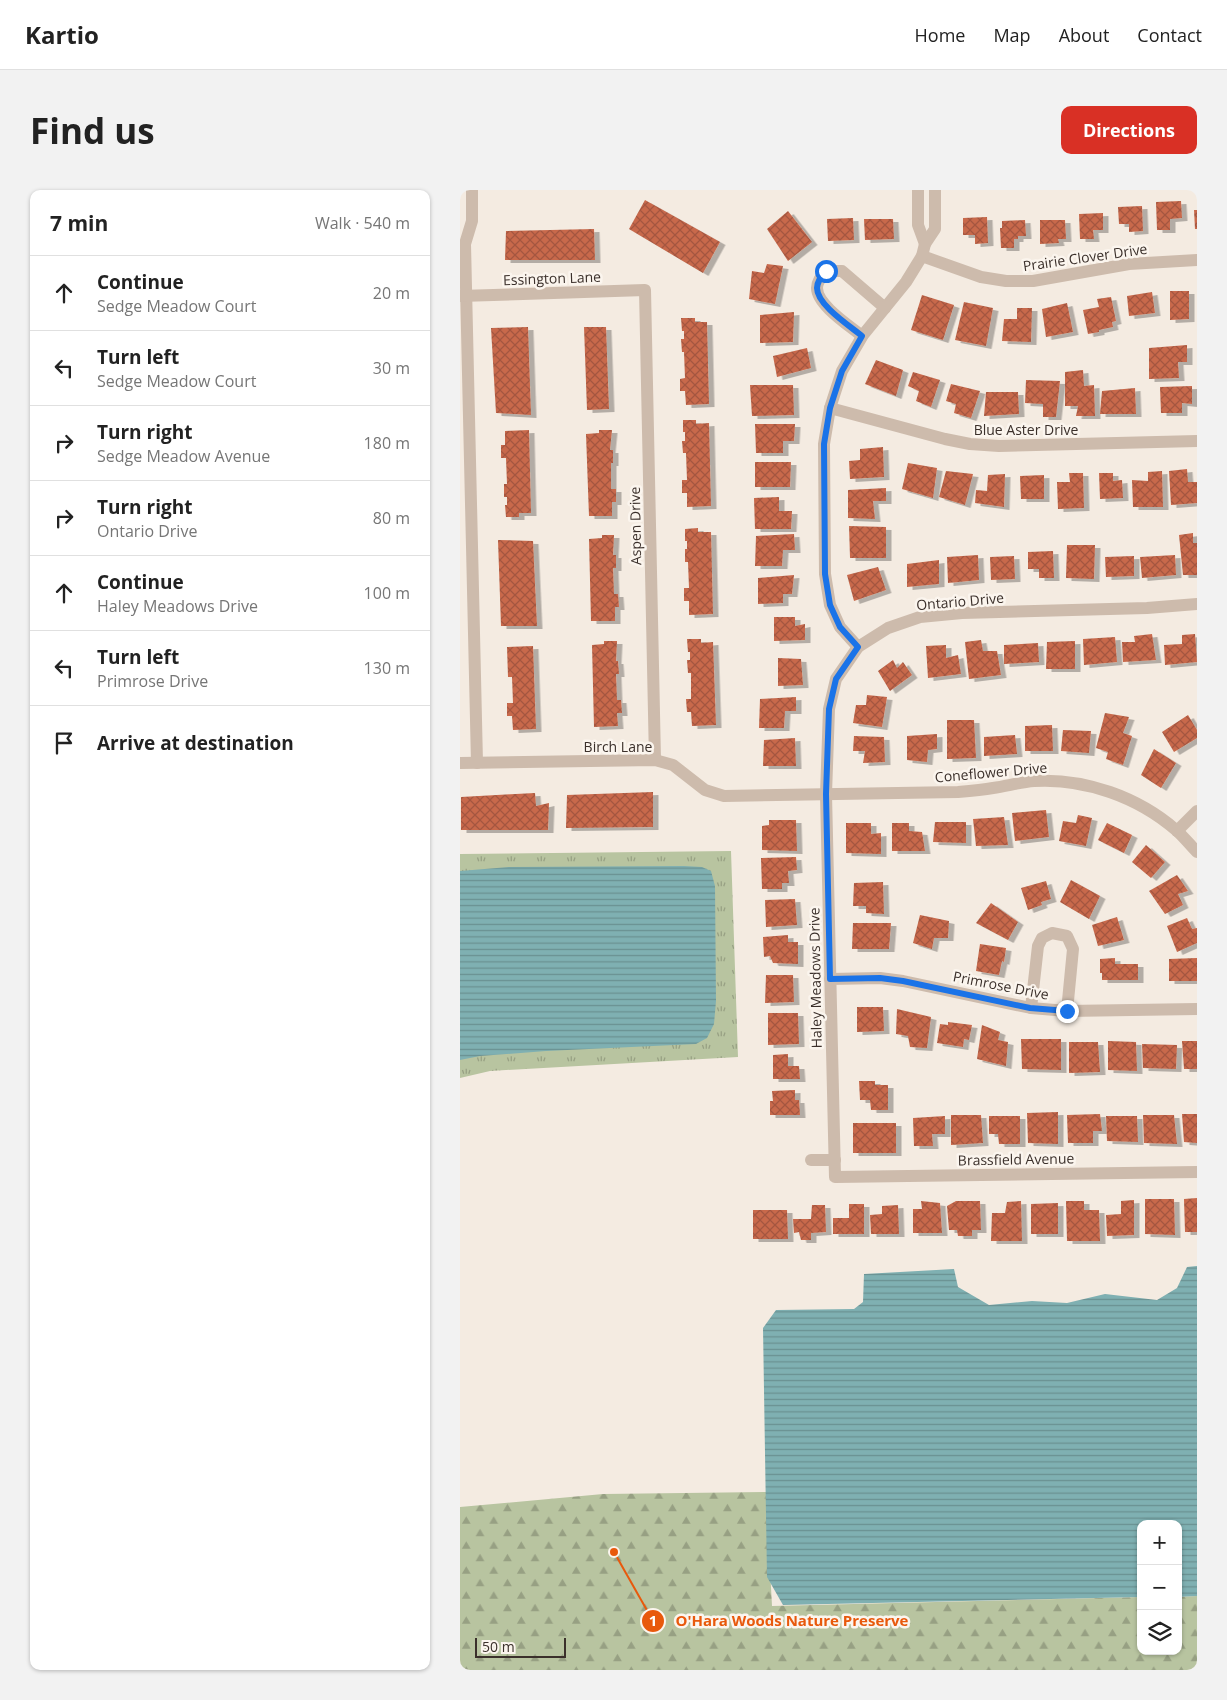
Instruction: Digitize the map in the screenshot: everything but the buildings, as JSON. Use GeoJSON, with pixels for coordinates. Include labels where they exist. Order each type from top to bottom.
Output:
{"type":"FeatureCollection","features":[{"type":"Feature","properties":{"kind":"street"},"geometry":{"type":"LineString","coordinates":[[472,190],[472,221],[465,244],[463,296],[477,763]]}},
{"type":"Feature","properties":{"kind":"street"},"geometry":{"type":"LineString","coordinates":[[918,190],[918,226],[925,244]]}},
{"type":"Feature","properties":{"kind":"street"},"geometry":{"type":"LineString","coordinates":[[858,647],[840,627],[830,605],[825,574],[824,444],[830,408],[842,371],[862,336],[906,282],[922,256],[925,244],[935,228],[936,190]]}},
{"type":"Feature","properties":{"kind":"street"},"geometry":{"type":"LineString","coordinates":[[460,231],[465,244]]}},
{"type":"Feature","properties":{"kind":"street","name":"Prairie Clover Drive"},"geometry":{"type":"LineString","coordinates":[[922,256],[981,277],[1006,281],[1033,281],[1129,264],[1197,260]]}},
{"type":"Feature","properties":{"kind":"street"},"geometry":{"type":"LineString","coordinates":[[862,336],[821,301],[817,288],[820,279],[826,271],[842,271],[885,308]]}},
{"type":"Feature","properties":{"kind":"street","name":"Essington Lane"},"geometry":{"type":"LineString","coordinates":[[463,296],[645,290]]}},
{"type":"Feature","properties":{"kind":"street","name":"Aspen Drive"},"geometry":{"type":"LineString","coordinates":[[645,290],[654,760]]}},
{"type":"Feature","properties":{"kind":"street","name":"Blue Aster Drive"},"geometry":{"type":"LineString","coordinates":[[830,408],[970,444],[999,446],[1197,441]]}},
{"type":"Feature","properties":{"kind":"street","name":"Ontario Drive"},"geometry":{"type":"LineString","coordinates":[[826,794],[829,709],[836,679],[858,647],[888,628],[920,617],[962,613],[1147,608],[1197,604]]}},
{"type":"Feature","properties":{"kind":"street","name":"Birch Lane"},"geometry":{"type":"LineString","coordinates":[[460,763],[654,760],[673,766],[706,790],[724,796],[826,794]]}},
{"type":"Feature","properties":{"kind":"street","name":"Coneflower Drive"},"geometry":{"type":"LineString","coordinates":[[826,794],[958,792],[990,789],[1033,781],[1059,781],[1096,788],[1129,800],[1155,814],[1177,831],[1197,852]]}},
{"type":"Feature","properties":{"kind":"street","name":"Haley Meadows Drive"},"geometry":{"type":"LineString","coordinates":[[826,794],[835,1177]]}},
{"type":"Feature","properties":{"kind":"street"},"geometry":{"type":"LineString","coordinates":[[1177,831],[1197,811]]}},
{"type":"Feature","properties":{"kind":"street"},"geometry":{"type":"LineString","coordinates":[[1030,1008],[1038,946],[1042,938],[1052,933],[1067,936],[1072,950],[1067,1011]]}},
{"type":"Feature","properties":{"kind":"street","name":"Primrose Drive"},"geometry":{"type":"LineString","coordinates":[[830,979],[880,978],[903,981],[1030,1008],[1067,1011],[1197,1008]]}},
{"type":"Feature","properties":{"kind":"street"},"geometry":{"type":"LineString","coordinates":[[811,1160],[835,1160]]}},
{"type":"Feature","properties":{"kind":"street","name":"Brassfield Avenue"},"geometry":{"type":"LineString","coordinates":[[835,1177],[1197,1172]]}},
{"type":"Feature","properties":{"kind":"green space"},"geometry":{"type":"Polygon","coordinates":[[[731,851],[738,1057],[490,1071],[460,1078],[460,854],[731,851]]]}},
{"type":"Feature","properties":{"kind":"green space"},"geometry":{"type":"Polygon","coordinates":[[[766,1492],[772,1606],[1137,1597],[1137,1655],[1182,1655],[1182,1597],[1197,1596],[1197,1670],[460,1670],[460,1507],[603,1494],[766,1492]]]}},
{"type":"Feature","properties":{"kind":"water"},"geometry":{"type":"Polygon","coordinates":[[[509,867],[702,867],[711,871],[715,886],[716,1001],[714,1024],[707,1038],[696,1044],[546,1051],[480,1056],[460,1060],[460,871],[509,867]]]}},
{"type":"Feature","properties":{"kind":"water"},"geometry":{"type":"Polygon","coordinates":[[[1197,1266],[1197,1596],[1182,1597],[1182,1520],[1137,1520],[1137,1597],[783,1605],[767,1577],[763,1328],[776,1310],[854,1309],[863,1302],[864,1274],[954,1269],[958,1287],[989,1305],[1032,1301],[1067,1303],[1105,1294],[1157,1300],[1177,1288],[1187,1267],[1197,1266]]]}},
{"type":"Feature","properties":{"kind":"place","name":"O'Hara Woods Nature Preserve"},"geometry":{"type":"Point","coordinates":[614,1552]}},
{"type":"Feature","properties":{"kind":"route"},"geometry":{"type":"LineString","coordinates":[[826,271],[820,279],[817,288],[821,301],[862,336],[842,371],[830,408],[824,444],[825,574],[830,605],[840,627],[858,647],[836,679],[829,709],[826,794],[830,979],[880,978],[903,981],[1030,1008],[1067,1011]]}}]}
